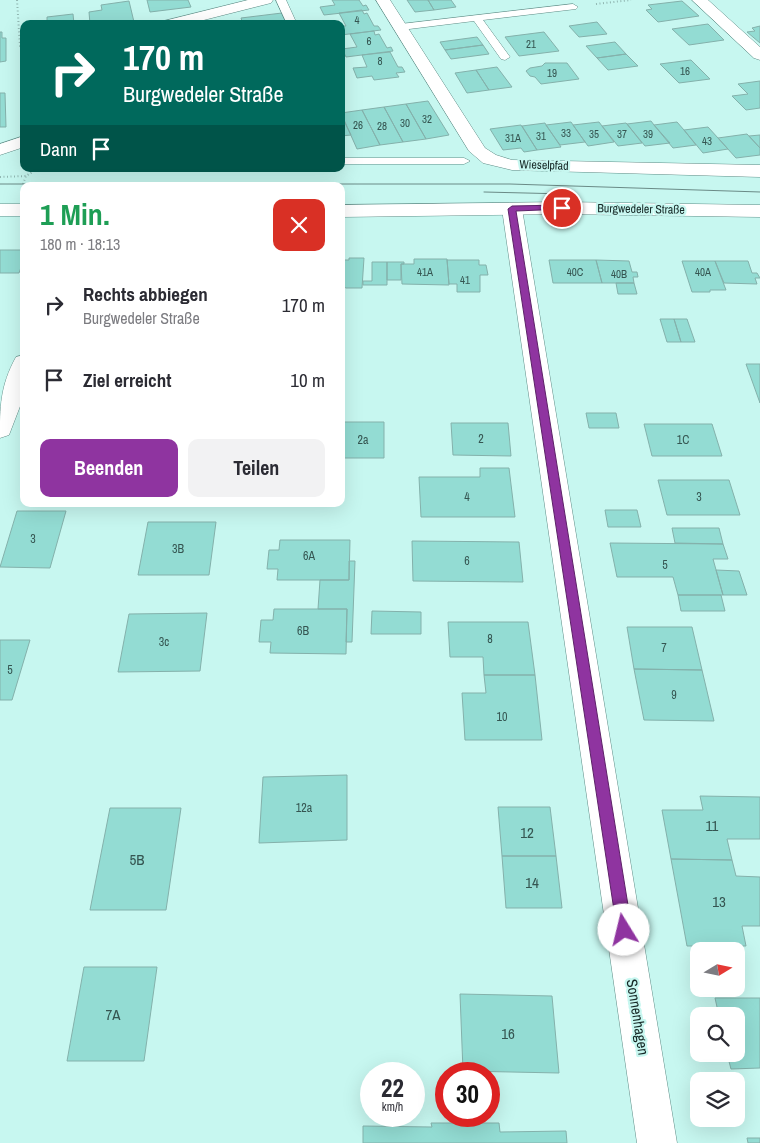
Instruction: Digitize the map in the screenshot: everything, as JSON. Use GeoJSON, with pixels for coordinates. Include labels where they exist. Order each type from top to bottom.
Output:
{"type":"FeatureCollection","features":[{"type":"Feature","properties":{"kind":"street"},"geometry":{"type":"LineString","coordinates":[[185,20],[266,0]]}},
{"type":"Feature","properties":{"kind":"street","name":"Wieselpfad"},"geometry":{"type":"LineString","coordinates":[[383,0],[478,151],[486,158],[498,163],[512,164],[760,171]]}},
{"type":"Feature","properties":{"kind":"street"},"geometry":{"type":"LineString","coordinates":[[699,0],[760,55]]}},
{"type":"Feature","properties":{"kind":"street"},"geometry":{"type":"LineString","coordinates":[[0,150],[20,144]]}},
{"type":"Feature","properties":{"kind":"street","name":"Burgwedeler Straße"},"geometry":{"type":"LineString","coordinates":[[345,211],[562,208],[760,211]]}},
{"type":"Feature","properties":{"kind":"street","name":"Sonnenhagen"},"geometry":{"type":"LineString","coordinates":[[512,209],[657,1143]]}},
{"type":"Feature","properties":{"kind":"street"},"geometry":{"type":"LineString","coordinates":[[0,210],[20,210]]}},
{"type":"Feature","properties":{"kind":"street"},"geometry":{"type":"LineString","coordinates":[[0,429],[20,374]]}},
{"type":"Feature","properties":{"kind":"lane"},"geometry":{"type":"LineString","coordinates":[[281,0],[290,20]]}},
{"type":"Feature","properties":{"kind":"lane"},"geometry":{"type":"LineString","coordinates":[[401,27],[573,7]]}},
{"type":"Feature","properties":{"kind":"lane"},"geometry":{"type":"LineString","coordinates":[[476,18],[505,57]]}},
{"type":"Feature","properties":{"kind":"lane"},"geometry":{"type":"LineString","coordinates":[[345,161],[464,161]]}},
{"type":"Feature","properties":{"kind":"path"},"geometry":{"type":"LineString","coordinates":[[17,0],[20,46]]}},
{"type":"Feature","properties":{"kind":"path"},"geometry":{"type":"LineString","coordinates":[[573,7],[631,0]]}},
{"type":"Feature","properties":{"kind":"path"},"geometry":{"type":"LineString","coordinates":[[0,177],[26,176],[32,172]]}},
{"type":"Feature","properties":{"kind":"building"},"geometry":{"type":"Polygon","coordinates":[[[147,0],[188,0],[191,7],[150,12],[147,0]]]}},
{"type":"Feature","properties":{"kind":"building"},"geometry":{"type":"Polygon","coordinates":[[[332,0],[359,0],[369,10],[324,15],[320,7],[335,5],[332,0]]]}},
{"type":"Feature","properties":{"kind":"building"},"geometry":{"type":"Polygon","coordinates":[[[407,0],[428,0],[434,10],[415,12],[407,0]]]}},
{"type":"Feature","properties":{"kind":"building"},"geometry":{"type":"Polygon","coordinates":[[[428,0],[451,0],[456,7],[434,10],[428,0]]]}},
{"type":"Feature","properties":{"kind":"building"},"geometry":{"type":"Polygon","coordinates":[[[129,1],[134,20],[90,20],[89,12],[102,10],[101,5],[129,1]]]}},
{"type":"Feature","properties":{"kind":"building"},"geometry":{"type":"Polygon","coordinates":[[[682,1],[699,16],[658,22],[646,10],[652,9],[648,5],[682,1]]]}},
{"type":"Feature","properties":{"kind":"building"},"geometry":{"type":"Polygon","coordinates":[[[362,10],[364,14],[367,13],[374,26],[378,26],[381,30],[345,34],[345,20],[343,20],[339,13],[362,10]]]}},
{"type":"Feature","properties":{"kind":"building"},"geometry":{"type":"Polygon","coordinates":[[[282,13],[285,20],[242,20],[241,18],[282,13]]]}},
{"type":"Feature","properties":{"kind":"building"},"geometry":{"type":"Polygon","coordinates":[[[73,14],[74,20],[47,20],[47,17],[73,14]]]}},
{"type":"Feature","properties":{"kind":"building"},"geometry":{"type":"Polygon","coordinates":[[[597,22],[607,34],[579,37],[569,26],[597,22]]]}},
{"type":"Feature","properties":{"kind":"building"},"geometry":{"type":"Polygon","coordinates":[[[708,24],[724,40],[689,45],[672,29],[708,24]]]}},
{"type":"Feature","properties":{"kind":"building"},"geometry":{"type":"Polygon","coordinates":[[[760,26],[760,43],[747,32],[755,31],[752,28],[760,26]]]}},
{"type":"Feature","properties":{"kind":"building"},"geometry":{"type":"Polygon","coordinates":[[[374,31],[375,35],[379,34],[387,48],[391,47],[393,51],[346,57],[345,49],[357,47],[350,34],[374,31]]]}},
{"type":"Feature","properties":{"kind":"building"},"geometry":{"type":"Polygon","coordinates":[[[0,32],[2,32],[2,38],[6,38],[6,61],[0,62],[0,32]]]}},
{"type":"Feature","properties":{"kind":"building"},"geometry":{"type":"Polygon","coordinates":[[[544,32],[559,51],[519,56],[505,37],[544,32]]]}},
{"type":"Feature","properties":{"kind":"building"},"geometry":{"type":"Polygon","coordinates":[[[477,37],[483,45],[445,50],[440,42],[477,37]]]}},
{"type":"Feature","properties":{"kind":"building"},"geometry":{"type":"Polygon","coordinates":[[[615,42],[626,54],[597,58],[586,46],[615,42]]]}},
{"type":"Feature","properties":{"kind":"building"},"geometry":{"type":"Polygon","coordinates":[[[483,45],[489,54],[451,59],[445,50],[483,45]]]}},
{"type":"Feature","properties":{"kind":"building"},"geometry":{"type":"Polygon","coordinates":[[[390,52],[398,67],[402,67],[405,72],[396,73],[399,77],[374,80],[372,76],[357,78],[353,68],[367,67],[362,55],[390,52]]]}},
{"type":"Feature","properties":{"kind":"building"},"geometry":{"type":"Polygon","coordinates":[[[626,54],[638,66],[608,70],[597,58],[626,54]]]}},
{"type":"Feature","properties":{"kind":"building"},"geometry":{"type":"Polygon","coordinates":[[[691,60],[710,79],[679,83],[660,64],[691,60]]]}},
{"type":"Feature","properties":{"kind":"building"},"geometry":{"type":"Polygon","coordinates":[[[545,63],[567,63],[579,79],[541,84],[526,71],[530,68],[542,66],[545,63]]]}},
{"type":"Feature","properties":{"kind":"building"},"geometry":{"type":"Polygon","coordinates":[[[497,67],[512,87],[489,90],[476,70],[497,67]]]}},
{"type":"Feature","properties":{"kind":"building"},"geometry":{"type":"Polygon","coordinates":[[[476,70],[489,90],[467,93],[455,73],[476,70]]]}},
{"type":"Feature","properties":{"kind":"building"},"geometry":{"type":"Polygon","coordinates":[[[760,81],[760,108],[746,110],[732,96],[748,94],[738,84],[760,81]]]}},
{"type":"Feature","properties":{"kind":"building"},"geometry":{"type":"Polygon","coordinates":[[[0,93],[5,93],[6,127],[0,127],[0,93]]]}},
{"type":"Feature","properties":{"kind":"building"},"geometry":{"type":"Polygon","coordinates":[[[428,101],[449,135],[426,139],[406,104],[428,101]]]}},
{"type":"Feature","properties":{"kind":"building"},"geometry":{"type":"Polygon","coordinates":[[[406,104],[426,139],[403,142],[384,107],[406,104]]]}},
{"type":"Feature","properties":{"kind":"building"},"geometry":{"type":"Polygon","coordinates":[[[384,107],[403,142],[380,145],[362,110],[384,107]]]}},
{"type":"Feature","properties":{"kind":"building"},"geometry":{"type":"Polygon","coordinates":[[[362,110],[380,145],[357,149],[345,122],[345,112],[362,110]]]}},
{"type":"Feature","properties":{"kind":"building"},"geometry":{"type":"Polygon","coordinates":[[[651,121],[670,143],[645,146],[627,124],[651,121]]]}},
{"type":"Feature","properties":{"kind":"building"},"geometry":{"type":"Polygon","coordinates":[[[571,122],[585,142],[560,145],[546,125],[571,122]]]}},
{"type":"Feature","properties":{"kind":"building"},"geometry":{"type":"Polygon","coordinates":[[[599,122],[614,142],[588,146],[573,125],[599,122]]]}},
{"type":"Feature","properties":{"kind":"building"},"geometry":{"type":"Polygon","coordinates":[[[677,122],[696,145],[673,148],[654,125],[677,122]]]}},
{"type":"Feature","properties":{"kind":"building"},"geometry":{"type":"Polygon","coordinates":[[[345,123],[351,135],[345,136],[345,123]]]}},
{"type":"Feature","properties":{"kind":"building"},"geometry":{"type":"Polygon","coordinates":[[[545,123],[561,147],[537,150],[522,126],[545,123]]]}},
{"type":"Feature","properties":{"kind":"building"},"geometry":{"type":"Polygon","coordinates":[[[626,123],[642,143],[618,146],[602,126],[626,123]]]}},
{"type":"Feature","properties":{"kind":"building"},"geometry":{"type":"Polygon","coordinates":[[[521,125],[537,150],[524,152],[521,148],[503,150],[490,129],[521,125]]]}},
{"type":"Feature","properties":{"kind":"building"},"geometry":{"type":"Polygon","coordinates":[[[708,127],[728,149],[703,153],[684,130],[708,127]]]}},
{"type":"Feature","properties":{"kind":"building"},"geometry":{"type":"Polygon","coordinates":[[[747,134],[760,148],[760,155],[736,158],[718,138],[747,134]]]}},
{"type":"Feature","properties":{"kind":"building"},"geometry":{"type":"Polygon","coordinates":[[[760,135],[760,148],[749,136],[760,135]]]}},
{"type":"Feature","properties":{"kind":"building"},"geometry":{"type":"Polygon","coordinates":[[[0,250],[20,250],[19,273],[0,273],[0,250]]]}},
{"type":"Feature","properties":{"kind":"building"},"geometry":{"type":"Polygon","coordinates":[[[349,258],[364,258],[362,288],[345,288],[345,260],[349,260],[349,258]]]}},
{"type":"Feature","properties":{"kind":"building"},"geometry":{"type":"Polygon","coordinates":[[[414,259],[447,259],[449,285],[402,284],[401,264],[414,264],[414,259]]]}},
{"type":"Feature","properties":{"kind":"building"},"geometry":{"type":"Polygon","coordinates":[[[447,260],[479,260],[479,265],[486,265],[488,275],[480,275],[480,292],[457,292],[457,284],[449,284],[447,260]]]}},
{"type":"Feature","properties":{"kind":"building"},"geometry":{"type":"Polygon","coordinates":[[[549,260],[596,260],[602,283],[553,283],[549,260]]]}},
{"type":"Feature","properties":{"kind":"building"},"geometry":{"type":"Polygon","coordinates":[[[596,260],[629,261],[632,272],[637,272],[638,277],[633,277],[634,283],[602,283],[596,260]]]}},
{"type":"Feature","properties":{"kind":"building"},"geometry":{"type":"Polygon","coordinates":[[[682,261],[715,261],[726,290],[692,292],[682,261]]]}},
{"type":"Feature","properties":{"kind":"building"},"geometry":{"type":"Polygon","coordinates":[[[715,261],[748,261],[752,273],[757,273],[760,278],[755,278],[757,284],[724,283],[715,261]]]}},
{"type":"Feature","properties":{"kind":"building"},"geometry":{"type":"Polygon","coordinates":[[[372,262],[387,262],[387,285],[363,285],[363,281],[372,281],[372,262]]]}},
{"type":"Feature","properties":{"kind":"building"},"geometry":{"type":"Polygon","coordinates":[[[387,262],[404,262],[404,264],[401,264],[401,280],[387,280],[387,262]]]}},
{"type":"Feature","properties":{"kind":"building"},"geometry":{"type":"Polygon","coordinates":[[[616,283],[634,283],[637,294],[618,294],[616,283]]]}},
{"type":"Feature","properties":{"kind":"building"},"geometry":{"type":"Polygon","coordinates":[[[660,319],[674,319],[681,342],[667,342],[660,319]]]}},
{"type":"Feature","properties":{"kind":"building"},"geometry":{"type":"Polygon","coordinates":[[[674,319],[687,319],[695,342],[681,342],[674,319]]]}},
{"type":"Feature","properties":{"kind":"building"},"geometry":{"type":"Polygon","coordinates":[[[746,364],[760,364],[760,403],[746,364]]]}},
{"type":"Feature","properties":{"kind":"building"},"geometry":{"type":"Polygon","coordinates":[[[586,413],[616,413],[619,428],[589,428],[586,413]]]}},
{"type":"Feature","properties":{"kind":"building"},"geometry":{"type":"Polygon","coordinates":[[[345,422],[384,422],[384,458],[345,458],[345,422]]]}},
{"type":"Feature","properties":{"kind":"building"},"geometry":{"type":"Polygon","coordinates":[[[451,423],[508,423],[511,456],[453,455],[451,423]]]}},
{"type":"Feature","properties":{"kind":"building"},"geometry":{"type":"Polygon","coordinates":[[[644,424],[712,424],[722,456],[652,456],[644,424]]]}},
{"type":"Feature","properties":{"kind":"building"},"geometry":{"type":"Polygon","coordinates":[[[480,468],[509,468],[515,517],[421,517],[419,477],[480,477],[480,468]]]}},
{"type":"Feature","properties":{"kind":"building"},"geometry":{"type":"Polygon","coordinates":[[[658,480],[729,480],[740,515],[667,515],[658,480]]]}},
{"type":"Feature","properties":{"kind":"building"},"geometry":{"type":"Polygon","coordinates":[[[605,510],[637,510],[641,527],[608,527],[605,510]]]}},
{"type":"Feature","properties":{"kind":"building"},"geometry":{"type":"Polygon","coordinates":[[[17,511],[66,511],[50,568],[0,567],[17,511]]]}},
{"type":"Feature","properties":{"kind":"building"},"geometry":{"type":"Polygon","coordinates":[[[148,522],[216,522],[209,575],[138,575],[148,522]]]}},
{"type":"Feature","properties":{"kind":"building"},"geometry":{"type":"Polygon","coordinates":[[[672,528],[719,528],[723,544],[675,543],[672,528]]]}},
{"type":"Feature","properties":{"kind":"building"},"geometry":{"type":"Polygon","coordinates":[[[280,540],[350,540],[349,580],[277,580],[278,569],[267,569],[269,550],[279,550],[280,540]]]}},
{"type":"Feature","properties":{"kind":"building"},"geometry":{"type":"Polygon","coordinates":[[[412,541],[519,542],[523,582],[413,581],[412,541]]]}},
{"type":"Feature","properties":{"kind":"building"},"geometry":{"type":"Polygon","coordinates":[[[610,543],[723,544],[728,559],[713,559],[723,595],[678,595],[673,577],[617,577],[610,543]]]}},
{"type":"Feature","properties":{"kind":"building"},"geometry":{"type":"Polygon","coordinates":[[[349,561],[355,561],[352,642],[346,642],[347,609],[318,609],[320,580],[349,580],[349,561]]]}},
{"type":"Feature","properties":{"kind":"building"},"geometry":{"type":"Polygon","coordinates":[[[716,570],[739,571],[747,595],[723,595],[716,570]]]}},
{"type":"Feature","properties":{"kind":"building"},"geometry":{"type":"Polygon","coordinates":[[[678,595],[721,595],[725,611],[681,611],[678,595]]]}},
{"type":"Feature","properties":{"kind":"building"},"geometry":{"type":"Polygon","coordinates":[[[274,609],[347,609],[346,654],[270,653],[271,642],[259,642],[261,620],[273,620],[274,609]]]}},
{"type":"Feature","properties":{"kind":"building"},"geometry":{"type":"Polygon","coordinates":[[[372,611],[421,612],[421,634],[371,634],[372,611]]]}},
{"type":"Feature","properties":{"kind":"building"},"geometry":{"type":"Polygon","coordinates":[[[207,613],[200,671],[118,672],[129,614],[207,613]]]}},
{"type":"Feature","properties":{"kind":"building"},"geometry":{"type":"Polygon","coordinates":[[[448,622],[528,622],[535,675],[484,675],[483,657],[450,657],[448,622]]]}},
{"type":"Feature","properties":{"kind":"building"},"geometry":{"type":"Polygon","coordinates":[[[627,627],[692,627],[702,670],[634,669],[627,627]]]}},
{"type":"Feature","properties":{"kind":"building"},"geometry":{"type":"Polygon","coordinates":[[[0,640],[30,640],[12,700],[0,700],[0,640]]]}},
{"type":"Feature","properties":{"kind":"building"},"geometry":{"type":"Polygon","coordinates":[[[634,669],[702,670],[714,721],[644,720],[634,669]]]}},
{"type":"Feature","properties":{"kind":"building"},"geometry":{"type":"Polygon","coordinates":[[[484,675],[535,675],[542,740],[465,740],[462,693],[486,693],[484,675]]]}},
{"type":"Feature","properties":{"kind":"building"},"geometry":{"type":"Polygon","coordinates":[[[347,775],[347,840],[259,843],[263,777],[347,775]]]}},
{"type":"Feature","properties":{"kind":"building"},"geometry":{"type":"Polygon","coordinates":[[[700,796],[760,797],[760,839],[727,839],[732,860],[671,859],[662,810],[703,810],[700,796]]]}},
{"type":"Feature","properties":{"kind":"building"},"geometry":{"type":"Polygon","coordinates":[[[498,807],[550,807],[556,856],[502,856],[498,807]]]}},
{"type":"Feature","properties":{"kind":"building"},"geometry":{"type":"Polygon","coordinates":[[[110,808],[181,808],[166,910],[90,910],[110,808]]]}},
{"type":"Feature","properties":{"kind":"building"},"geometry":{"type":"Polygon","coordinates":[[[502,856],[556,856],[562,908],[506,908],[502,856]]]}},
{"type":"Feature","properties":{"kind":"building"},"geometry":{"type":"Polygon","coordinates":[[[671,859],[732,860],[736,876],[760,877],[760,926],[742,926],[746,946],[745,942],[690,942],[690,946],[687,946],[671,859]]]}},
{"type":"Feature","properties":{"kind":"building"},"geometry":{"type":"Polygon","coordinates":[[[84,967],[157,967],[144,1061],[67,1061],[84,967]]]}},
{"type":"Feature","properties":{"kind":"building"},"geometry":{"type":"Polygon","coordinates":[[[460,994],[552,996],[559,1073],[500,1072],[500,1062],[463,1062],[460,994]]]}},
{"type":"Feature","properties":{"kind":"building"},"geometry":{"type":"Polygon","coordinates":[[[715,998],[760,998],[760,1068],[731,1069],[729,1062],[745,1062],[745,1007],[717,1007],[715,998]]]}},
{"type":"Feature","properties":{"kind":"building"},"geometry":{"type":"Polygon","coordinates":[[[431,1123],[435,1123],[435,1127],[499,1127],[500,1132],[566,1131],[567,1143],[363,1143],[363,1127],[432,1127],[431,1123]]]}},
{"type":"Feature","properties":{"kind":"building"},"geometry":{"type":"Polygon","coordinates":[[[747,1138],[760,1138],[760,1143],[748,1143],[747,1138]]]}},
{"type":"Feature","properties":{"kind":"tram line"},"geometry":{"type":"LineString","coordinates":[[0,184],[20,184]]}},
{"type":"Feature","properties":{"kind":"tram line"},"geometry":{"type":"LineString","coordinates":[[345,184],[510,184],[760,192]]}},
{"type":"Feature","properties":{"kind":"tram line"},"geometry":{"type":"LineString","coordinates":[[484,192],[566,194]]}},
{"type":"Feature","properties":{"kind":"route"},"geometry":{"type":"LineString","coordinates":[[562,208],[512,209],[624,930]]}}]}
